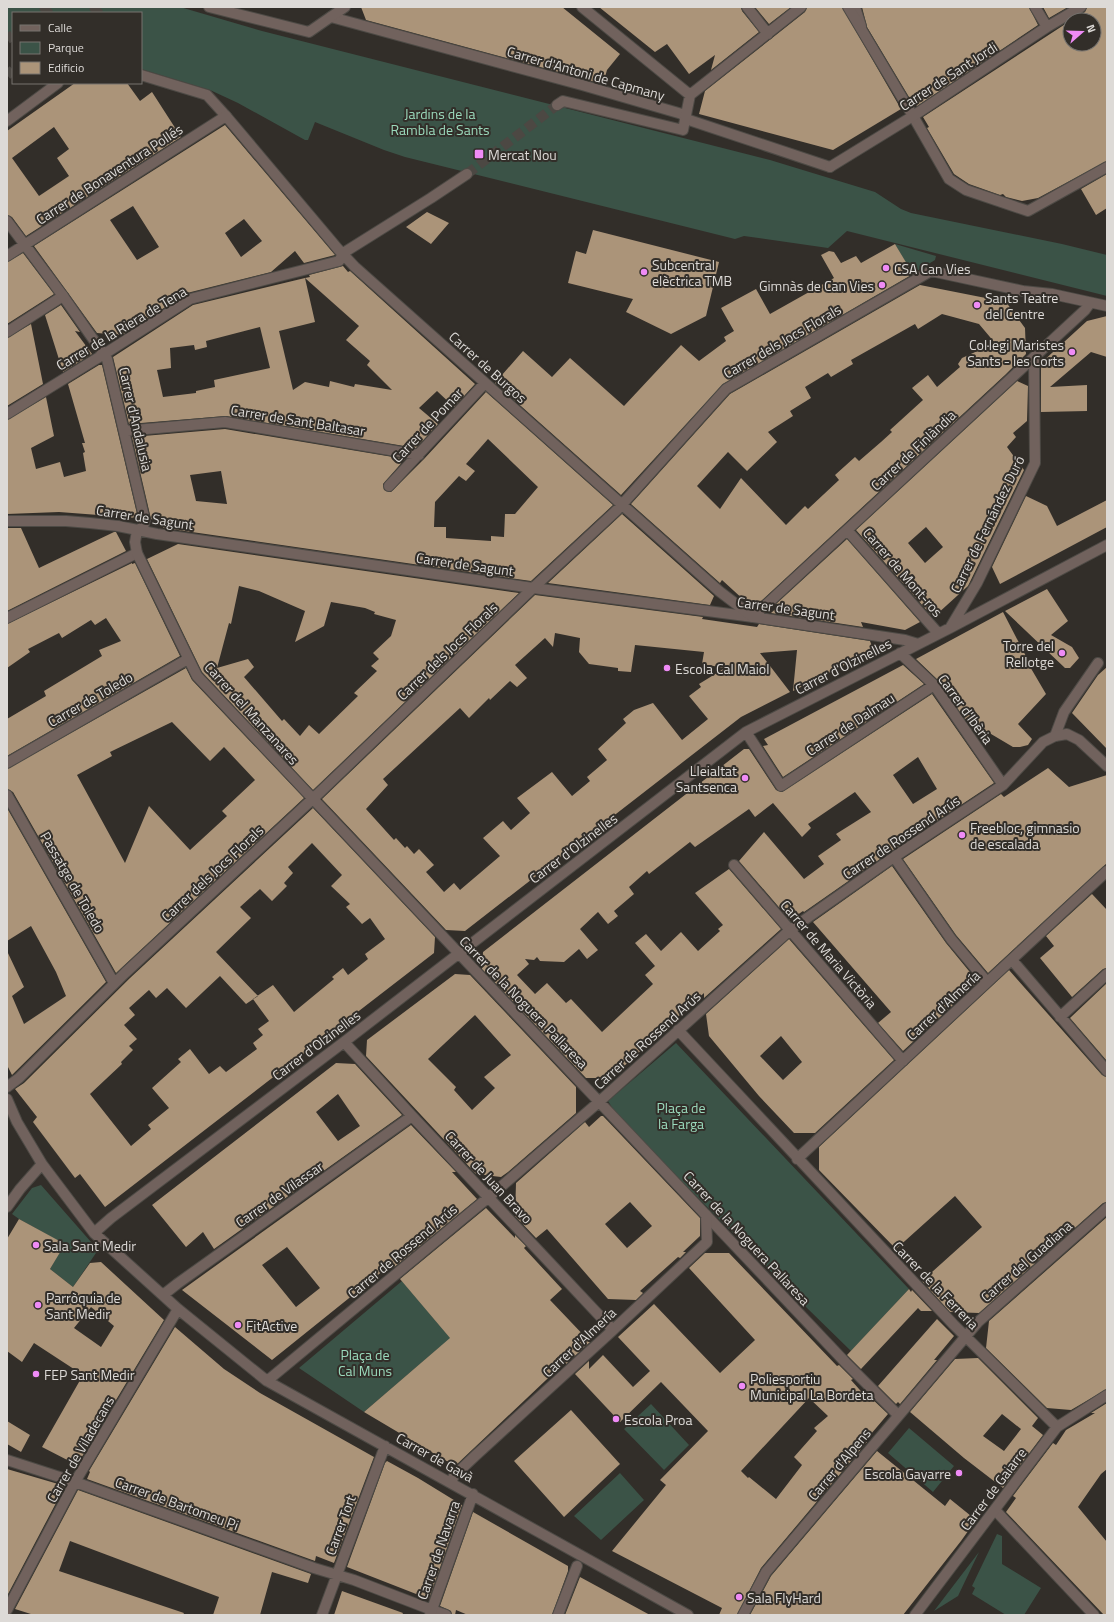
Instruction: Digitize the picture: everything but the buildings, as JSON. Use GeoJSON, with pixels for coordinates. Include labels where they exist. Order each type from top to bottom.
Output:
{"type":"FeatureCollection","features":[{"type":"Feature","properties":{"kind":"street"},"geometry":{"type":"LineString","coordinates":[[209,7],[309,32],[345,7]]}},
{"type":"Feature","properties":{"kind":"street"},"geometry":{"type":"LineString","coordinates":[[582,7],[690,95]]}},
{"type":"Feature","properties":{"kind":"street"},"geometry":{"type":"LineString","coordinates":[[747,7],[768,34]]}},
{"type":"Feature","properties":{"kind":"street"},"geometry":{"type":"LineString","coordinates":[[557,105],[564,101],[683,130],[690,95],[801,7]]}},
{"type":"Feature","properties":{"kind":"street"},"geometry":{"type":"LineString","coordinates":[[848,7],[949,179],[966,190],[1028,211],[1107,167]]}},
{"type":"Feature","properties":{"kind":"street"},"geometry":{"type":"LineString","coordinates":[[1035,7],[1047,27]]}},
{"type":"Feature","properties":{"kind":"street","name":"Carrer de Sant Jordi"},"geometry":{"type":"LineString","coordinates":[[830,167],[913,116],[1047,27],[1081,7]]}},
{"type":"Feature","properties":{"kind":"street","name":"Carrer d'Antoni de Capmany"},"geometry":{"type":"LineString","coordinates":[[331,17],[582,85],[682,114],[686,119],[830,167]]}},
{"type":"Feature","properties":{"kind":"street"},"geometry":{"type":"LineString","coordinates":[[142,75],[207,95],[226,116]]}},
{"type":"Feature","properties":{"kind":"street"},"geometry":{"type":"LineString","coordinates":[[7,121],[57,84]]}},
{"type":"Feature","properties":{"kind":"street","name":"Carrer de Bonaventura Pollés"},"geometry":{"type":"LineString","coordinates":[[7,256],[226,116]]}},
{"type":"Feature","properties":{"kind":"street","name":"Carrer de Burgos"},"geometry":{"type":"LineString","coordinates":[[226,116],[355,268],[719,591],[753,617]]}},
{"type":"Feature","properties":{"kind":"street","name":"Carrer de la Riera de Tena"},"geometry":{"type":"LineString","coordinates":[[7,414],[104,355],[190,299],[339,261],[343,254],[466,174]]}},
{"type":"Feature","properties":{"kind":"street","name":"Carrer d'Andalusia"},"geometry":{"type":"LineString","coordinates":[[7,221],[63,296],[104,355],[109,365],[145,521],[143,527],[137,531]]}},
{"type":"Feature","properties":{"kind":"street","name":"Carrer dels Jocs Florals"},"geometry":{"type":"LineString","coordinates":[[7,1087],[19,1078],[114,983],[312,799],[622,505],[726,389],[931,271],[1023,291],[1052,294],[1090,303]]}},
{"type":"Feature","properties":{"kind":"street"},"geometry":{"type":"LineString","coordinates":[[7,332],[63,296]]}},
{"type":"Feature","properties":{"kind":"street"},"geometry":{"type":"LineString","coordinates":[[1090,303],[1107,306]]}},
{"type":"Feature","properties":{"kind":"street","name":"Carrer de Finlàndia"},"geometry":{"type":"LineString","coordinates":[[753,617],[1085,310],[1090,303]]}},
{"type":"Feature","properties":{"kind":"street","name":"Carrer de Fernández Duró"},"geometry":{"type":"LineString","coordinates":[[950,628],[978,583],[1035,463],[1034,357]]}},
{"type":"Feature","properties":{"kind":"street","name":"Carrer de Pomar"},"geometry":{"type":"LineString","coordinates":[[389,486],[485,383]]}},
{"type":"Feature","properties":{"kind":"street","name":"Carrer de Sant Baltasar"},"geometry":{"type":"LineString","coordinates":[[124,431],[225,422],[418,455]]}},
{"type":"Feature","properties":{"kind":"street","name":"Carrer de Sagunt"},"geometry":{"type":"LineString","coordinates":[[7,521],[66,521],[118,526],[137,531],[533,588],[753,617],[905,640],[918,644]]}},
{"type":"Feature","properties":{"kind":"street","name":"Carrer de Mont-ros"},"geometry":{"type":"LineString","coordinates":[[847,530],[938,633]]}},
{"type":"Feature","properties":{"kind":"street","name":"Carrer del Manzanares"},"geometry":{"type":"LineString","coordinates":[[137,531],[135,542],[137,553],[197,676],[312,799]]}},
{"type":"Feature","properties":{"kind":"street","name":"Carrer d'Olzinelles"},"geometry":{"type":"LineString","coordinates":[[94,1233],[116,1214],[344,1042],[746,732],[950,628],[1107,545]]}},
{"type":"Feature","properties":{"kind":"street"},"geometry":{"type":"LineString","coordinates":[[7,618],[137,553]]}},
{"type":"Feature","properties":{"kind":"street","name":"Carrer d'Ibèria"},"geometry":{"type":"LineString","coordinates":[[900,653],[934,685],[1003,786]]}},
{"type":"Feature","properties":{"kind":"street","name":"Carrer de Toledo"},"geometry":{"type":"LineString","coordinates":[[7,763],[188,659]]}},
{"type":"Feature","properties":{"kind":"street"},"geometry":{"type":"LineString","coordinates":[[1055,736],[1064,712],[1098,663]]}},
{"type":"Feature","properties":{"kind":"street","name":"Carrer de Dalmau"},"geometry":{"type":"LineString","coordinates":[[746,732],[781,786],[934,685]]}},
{"type":"Feature","properties":{"kind":"street"},"geometry":{"type":"LineString","coordinates":[[1055,736],[1067,734],[1079,740],[1107,766]]}},
{"type":"Feature","properties":{"kind":"street","name":"Carrer de Rossend Arús"},"geometry":{"type":"LineString","coordinates":[[267,1381],[489,1197],[600,1101],[790,930],[894,857],[1003,786],[1043,742],[1055,736]]}},
{"type":"Feature","properties":{"kind":"street","name":"Passatge de Toledo"},"geometry":{"type":"LineString","coordinates":[[7,795],[114,983]]}},
{"type":"Feature","properties":{"kind":"street","name":"Carrer de la Noguera Pallaresa"},"geometry":{"type":"LineString","coordinates":[[312,799],[458,954],[600,1101],[846,1363],[898,1415]]}},
{"type":"Feature","properties":{"kind":"street"},"geometry":{"type":"LineString","coordinates":[[894,857],[951,939],[987,982]]}},
{"type":"Feature","properties":{"kind":"street","name":"Carrer de Maria Victòria"},"geometry":{"type":"LineString","coordinates":[[734,866],[903,1061]]}},
{"type":"Feature","properties":{"kind":"street","name":"Carrer d'Almería"},"geometry":{"type":"LineString","coordinates":[[797,1159],[1107,871]]}},
{"type":"Feature","properties":{"kind":"street"},"geometry":{"type":"LineString","coordinates":[[1012,960],[1107,1071]]}},
{"type":"Feature","properties":{"kind":"street"},"geometry":{"type":"LineString","coordinates":[[1060,1017],[1107,974]]}},
{"type":"Feature","properties":{"kind":"street"},"geometry":{"type":"LineString","coordinates":[[678,1030],[797,1159]]}},
{"type":"Feature","properties":{"kind":"street","name":"Carrer de Juan Bravo"},"geometry":{"type":"LineString","coordinates":[[344,1042],[613,1330]]}},
{"type":"Feature","properties":{"kind":"street","name":"Carrer de Gavà"},"geometry":{"type":"LineString","coordinates":[[7,1099],[18,1122],[42,1164],[94,1233],[178,1309],[267,1381],[473,1494],[688,1615]]}},
{"type":"Feature","properties":{"kind":"street","name":"Carrer de Vilassar"},"geometry":{"type":"LineString","coordinates":[[163,1295],[412,1116]]}},
{"type":"Feature","properties":{"kind":"street","name":"Carrer de la Ferreria"},"geometry":{"type":"LineString","coordinates":[[797,1159],[966,1337],[1057,1427]]}},
{"type":"Feature","properties":{"kind":"street"},"geometry":{"type":"LineString","coordinates":[[7,1207],[20,1189],[42,1164]]}},
{"type":"Feature","properties":{"kind":"street","name":"Carrer del Guadiana"},"geometry":{"type":"LineString","coordinates":[[966,1337],[978,1322],[1107,1208]]}},
{"type":"Feature","properties":{"kind":"street","name":"Carrer d'Almería"},"geometry":{"type":"LineString","coordinates":[[451,1482],[454,1476],[475,1456],[707,1242],[706,1215]]}},
{"type":"Feature","properties":{"kind":"street","name":"Carrer de Viladecans"},"geometry":{"type":"LineString","coordinates":[[8,1608],[75,1482],[178,1309]]}},
{"type":"Feature","properties":{"kind":"street","name":"Carrer d'Alpens"},"geometry":{"type":"LineString","coordinates":[[743,1615],[766,1572],[898,1415],[966,1337]]}},
{"type":"Feature","properties":{"kind":"street","name":"Carrer de Gaiarre"},"geometry":{"type":"LineString","coordinates":[[915,1615],[996,1510],[1057,1427],[1107,1395]]}},
{"type":"Feature","properties":{"kind":"street","name":"Carrer Tort"},"geometry":{"type":"LineString","coordinates":[[322,1615],[385,1446]]}},
{"type":"Feature","properties":{"kind":"street","name":"Carrer de Bartomeu Pi"},"geometry":{"type":"LineString","coordinates":[[7,1460],[75,1482],[337,1575],[431,1612],[446,1615]]}},
{"type":"Feature","properties":{"kind":"street","name":"Carrer de Navarra"},"geometry":{"type":"LineString","coordinates":[[431,1612],[473,1494]]}},
{"type":"Feature","properties":{"kind":"street"},"geometry":{"type":"LineString","coordinates":[[996,1510],[1094,1615]]}},
{"type":"Feature","properties":{"kind":"street"},"geometry":{"type":"LineString","coordinates":[[558,1615],[577,1566]]}},
{"type":"Feature","properties":{"kind":"lane"},"geometry":{"type":"LineString","coordinates":[[856,7],[864,32]]}},
{"type":"Feature","properties":{"kind":"green space","name":"Jardins de la Rambla de Sants"},"geometry":{"type":"Polygon","coordinates":[[[7,7],[180,7],[262,31],[770,160],[875,192],[901,209],[911,213],[1062,244],[1107,255],[1107,296],[847,231],[828,248],[744,236],[735,239],[405,157],[315,122],[308,140],[305,140],[238,103],[210,90],[142,69],[142,12],[12,12],[12,35],[7,34],[7,7]]]}},
{"type":"Feature","properties":{"kind":"green space"},"geometry":{"type":"Polygon","coordinates":[[[895,244],[936,256],[935,260],[912,274],[895,244]]]}},
{"type":"Feature","properties":{"kind":"green space","name":"Plaça de la Farga"},"geometry":{"type":"Polygon","coordinates":[[[676,1043],[909,1289],[851,1351],[618,1117],[608,1101],[676,1043]]]}},
{"type":"Feature","properties":{"kind":"green space"},"geometry":{"type":"Polygon","coordinates":[[[41,1185],[98,1250],[73,1287],[50,1269],[64,1244],[12,1214],[32,1188],[41,1185]]]}},
{"type":"Feature","properties":{"kind":"green space","name":"Plaça de Cal Muns"},"geometry":{"type":"Polygon","coordinates":[[[402,1281],[469,1360],[441,1346],[364,1412],[299,1368],[402,1281]]]}},
{"type":"Feature","properties":{"kind":"green space"},"geometry":{"type":"Polygon","coordinates":[[[651,1404],[689,1445],[664,1470],[624,1429],[651,1404]]]}},
{"type":"Feature","properties":{"kind":"green space"},"geometry":{"type":"Polygon","coordinates":[[[909,1428],[954,1466],[933,1492],[888,1453],[909,1428]]]}},
{"type":"Feature","properties":{"kind":"green space"},"geometry":{"type":"Polygon","coordinates":[[[620,1473],[644,1500],[601,1540],[574,1516],[620,1473]]]}},
{"type":"Feature","properties":{"kind":"green space"},"geometry":{"type":"Polygon","coordinates":[[[997,1534],[1002,1536],[1002,1564],[1041,1588],[1024,1615],[1006,1615],[972,1594],[975,1588],[972,1586],[997,1534]]]}},
{"type":"Feature","properties":{"kind":"green space"},"geometry":{"type":"Polygon","coordinates":[[[979,1552],[958,1596],[934,1611],[979,1552]]]}},
{"type":"Feature","properties":{"kind":"tunnel"},"geometry":{"type":"LineString","coordinates":[[43,12],[50,7]]}},
{"type":"Feature","properties":{"kind":"tunnel"},"geometry":{"type":"LineString","coordinates":[[93,12],[100,7]]}},
{"type":"Feature","properties":{"kind":"tunnel"},"geometry":{"type":"LineString","coordinates":[[7,39],[12,36]]}},
{"type":"Feature","properties":{"kind":"tunnel"},"geometry":{"type":"LineString","coordinates":[[7,75],[12,71]]}},
{"type":"Feature","properties":{"kind":"tunnel"},"geometry":{"type":"LineString","coordinates":[[467,174],[557,105]]}},
{"type":"Feature","properties":{"kind":"place","name":"Mercat Nou"},"geometry":{"type":"Point","coordinates":[479,154]}},
{"type":"Feature","properties":{"kind":"place","name":"CSA Can Vies"},"geometry":{"type":"Point","coordinates":[886,268]}},
{"type":"Feature","properties":{"kind":"place","name":"Subcentral elèctrica TMB"},"geometry":{"type":"Point","coordinates":[644,272]}},
{"type":"Feature","properties":{"kind":"place","name":"Gimnàs de Can Vies"},"geometry":{"type":"Point","coordinates":[882,285]}},
{"type":"Feature","properties":{"kind":"place","name":"Sants Teatre del Centre"},"geometry":{"type":"Point","coordinates":[977,305]}},
{"type":"Feature","properties":{"kind":"place","name":"Col·legi Maristes Sants - les Corts"},"geometry":{"type":"Point","coordinates":[1072,352]}},
{"type":"Feature","properties":{"kind":"place","name":"Torre del Rellotge"},"geometry":{"type":"Point","coordinates":[1062,653]}},
{"type":"Feature","properties":{"kind":"place","name":"Escola Cal Maiol"},"geometry":{"type":"Point","coordinates":[667,668]}},
{"type":"Feature","properties":{"kind":"place","name":"Lleialtat Santsenca"},"geometry":{"type":"Point","coordinates":[745,778]}},
{"type":"Feature","properties":{"kind":"place","name":"Freebloc, gimnasio de escalada"},"geometry":{"type":"Point","coordinates":[962,835]}},
{"type":"Feature","properties":{"kind":"place","name":"Sala Sant Medir"},"geometry":{"type":"Point","coordinates":[36,1245]}},
{"type":"Feature","properties":{"kind":"place","name":"Parròquia de Sant Medir"},"geometry":{"type":"Point","coordinates":[38,1305]}},
{"type":"Feature","properties":{"kind":"place","name":"FitActive"},"geometry":{"type":"Point","coordinates":[238,1325]}},
{"type":"Feature","properties":{"kind":"place","name":"FEP Sant Medir"},"geometry":{"type":"Point","coordinates":[36,1374]}},
{"type":"Feature","properties":{"kind":"place","name":"Poliesportiu Municipal La Bordeta"},"geometry":{"type":"Point","coordinates":[742,1386]}},
{"type":"Feature","properties":{"kind":"place","name":"Escola Proa"},"geometry":{"type":"Point","coordinates":[616,1419]}},
{"type":"Feature","properties":{"kind":"place","name":"Escola Gayarre"},"geometry":{"type":"Point","coordinates":[959,1473]}},
{"type":"Feature","properties":{"kind":"place","name":"Sala FlyHard"},"geometry":{"type":"Point","coordinates":[739,1597]}}]}
